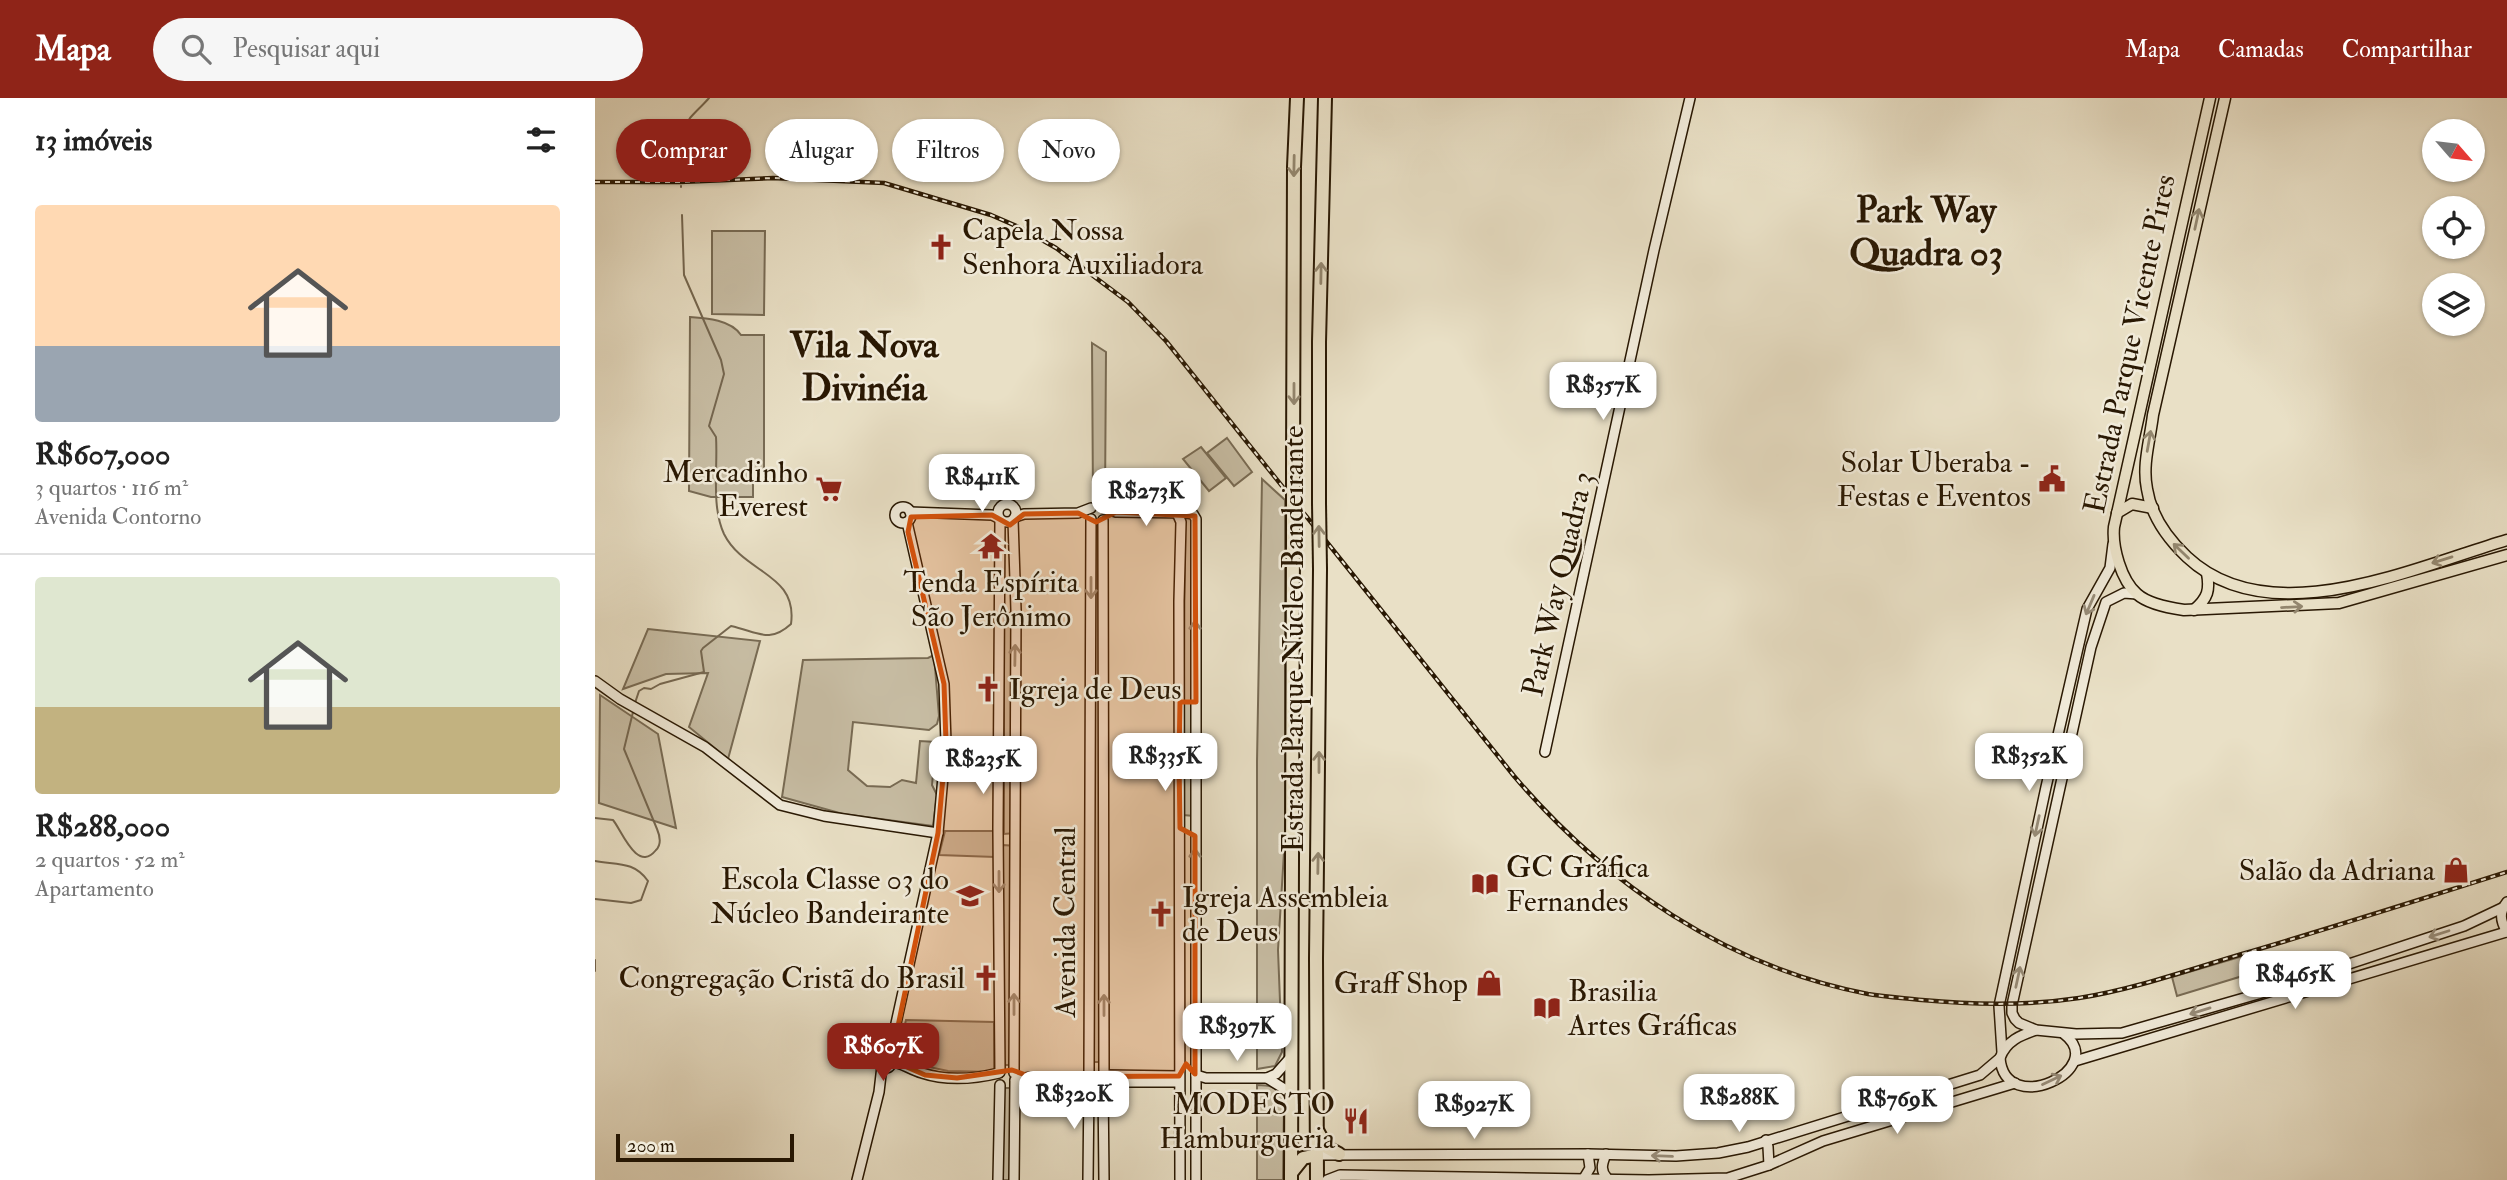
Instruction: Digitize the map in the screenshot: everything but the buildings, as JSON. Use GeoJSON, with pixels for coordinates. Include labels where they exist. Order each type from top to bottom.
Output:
{"type":"FeatureCollection","features":[{"type":"Feature","properties":{"kind":"highway","name":"Estrada Parque Núcleo Bandeirante"},"geometry":{"type":"LineString","coordinates":[[1291,1177],[1294,167],[1297,98]]}},
{"type":"Feature","properties":{"kind":"highway","name":"Estrada Parque Núcleo Bandeirante"},"geometry":{"type":"LineString","coordinates":[[1317,1180],[1319,342],[1325,98]]}},
{"type":"Feature","properties":{"kind":"highway"},"geometry":{"type":"LineString","coordinates":[[1291,961],[1303,953],[1316,959]]}},
{"type":"Feature","properties":{"kind":"highway"},"geometry":{"type":"LineString","coordinates":[[1317,1131],[1327,1147],[1339,1154]]}},
{"type":"Feature","properties":{"kind":"highway"},"geometry":{"type":"LineString","coordinates":[[1291,1177],[1303,1158],[1317,1155]]}},
{"type":"Feature","properties":{"kind":"main road","name":"Estrada Parque Vicente Pires"},"geometry":{"type":"LineString","coordinates":[[2137,594],[2121,567],[2113,542],[2117,513],[2210,98]]}},
{"type":"Feature","properties":{"kind":"main road","name":"Estrada Parque Vicente Pires"},"geometry":{"type":"LineString","coordinates":[[2225,98],[2153,415],[2145,468],[2147,490],[2153,508],[2173,545],[2207,573],[2244,588],[2304,593],[2365,582],[2507,540]]}},
{"type":"Feature","properties":{"kind":"main road"},"geometry":{"type":"LineString","coordinates":[[2117,513],[2132,504],[2153,508]]}},
{"type":"Feature","properties":{"kind":"main road"},"geometry":{"type":"LineString","coordinates":[[2137,594],[2167,607],[2195,610],[2339,603],[2507,555]]}},
{"type":"Feature","properties":{"kind":"main road"},"geometry":{"type":"LineString","coordinates":[[2195,610],[2208,593],[2207,573]]}},
{"type":"Feature","properties":{"kind":"street","name":"Park Way Quadra 3"},"geometry":{"type":"LineString","coordinates":[[1545,752],[1654,250],[1690,98]]}},
{"type":"Feature","properties":{"kind":"street"},"geometry":{"type":"LineString","coordinates":[[998,1180],[997,516],[1005,504],[1017,515],[1014,1180]]}},
{"type":"Feature","properties":{"kind":"street"},"geometry":{"type":"LineString","coordinates":[[1091,515],[1099,505],[1104,515]]}},
{"type":"Feature","properties":{"kind":"street"},"geometry":{"type":"LineString","coordinates":[[857,1180],[887,1064],[938,833],[946,743],[944,684],[909,520],[997,516],[1004,523],[1017,515],[1078,513],[1091,515],[1098,522],[1104,515],[1116,512],[1196,519],[1196,1180]]}},
{"type":"Feature","properties":{"kind":"street","name":"Avenida Central"},"geometry":{"type":"LineString","coordinates":[[1088,1180],[1091,515]]}},
{"type":"Feature","properties":{"kind":"street","name":"Avenida Central"},"geometry":{"type":"LineString","coordinates":[[1104,515],[1104,1180]]}},
{"type":"Feature","properties":{"kind":"street"},"geometry":{"type":"LineString","coordinates":[[1180,1180],[1179,601],[1184,516]]}},
{"type":"Feature","properties":{"kind":"street"},"geometry":{"type":"LineString","coordinates":[[2063,1033],[2073,1041],[2077,1054],[2068,1070],[2051,1082],[2033,1087],[2015,1083],[2005,1074],[2001,1055],[1999,1006],[2087,608],[2110,568],[2113,542]]}},
{"type":"Feature","properties":{"kind":"street"},"geometry":{"type":"LineString","coordinates":[[2137,594],[2125,593],[2106,602],[2091,647],[2012,1005],[2012,1013],[2019,1023],[2036,1030],[2063,1033],[2122,1033],[2258,993],[2464,926],[2505,905]]}},
{"type":"Feature","properties":{"kind":"street"},"geometry":{"type":"LineString","coordinates":[[999,595],[1011,599],[1015,594]]}},
{"type":"Feature","properties":{"kind":"street"},"geometry":{"type":"LineString","coordinates":[[999,611],[1009,604],[1016,610]]}},
{"type":"Feature","properties":{"kind":"street"},"geometry":{"type":"LineString","coordinates":[[595,681],[620,699],[705,747],[779,805],[824,816],[938,833]]}},
{"type":"Feature","properties":{"kind":"street"},"geometry":{"type":"LineString","coordinates":[[1180,707],[1196,707]]}},
{"type":"Feature","properties":{"kind":"street"},"geometry":{"type":"LineString","coordinates":[[1180,819],[1188,823],[1195,818]]}},
{"type":"Feature","properties":{"kind":"street"},"geometry":{"type":"LineString","coordinates":[[1180,837],[1189,832],[1195,836]]}},
{"type":"Feature","properties":{"kind":"street"},"geometry":{"type":"LineString","coordinates":[[1090,838],[1105,839]]}},
{"type":"Feature","properties":{"kind":"street"},"geometry":{"type":"LineString","coordinates":[[999,839],[1015,839]]}},
{"type":"Feature","properties":{"kind":"street"},"geometry":{"type":"LineString","coordinates":[[2075,1061],[2507,932],[2501,920],[2505,905]]}},
{"type":"Feature","properties":{"kind":"street"},"geometry":{"type":"LineString","coordinates":[[1317,1155],[1689,1156],[1729,1152],[1980,1075],[2019,1036],[2036,1030]]}},
{"type":"Feature","properties":{"kind":"street"},"geometry":{"type":"LineString","coordinates":[[1180,1079],[1188,1070],[1198,1079],[1267,1078],[1276,1074],[1292,1055]]}},
{"type":"Feature","properties":{"kind":"street"},"geometry":{"type":"LineString","coordinates":[[887,1064],[947,1078],[999,1078],[1008,1087],[1015,1077]]}},
{"type":"Feature","properties":{"kind":"street"},"geometry":{"type":"LineString","coordinates":[[999,1078],[1006,1069],[1015,1077],[1089,1078],[1097,1086],[1104,1078]]}},
{"type":"Feature","properties":{"kind":"street"},"geometry":{"type":"LineString","coordinates":[[1089,1078],[1095,1069],[1104,1078],[1180,1079],[1190,1088],[1198,1079]]}},
{"type":"Feature","properties":{"kind":"street"},"geometry":{"type":"LineString","coordinates":[[1267,1078],[1283,1088],[1291,1100]]}},
{"type":"Feature","properties":{"kind":"street"},"geometry":{"type":"LineString","coordinates":[[1327,1180],[1340,1175],[1727,1179],[1823,1142],[2015,1083]]}},
{"type":"Feature","properties":{"kind":"street"},"geometry":{"type":"LineString","coordinates":[[1766,1140],[1769,1165]]}},
{"type":"Feature","properties":{"kind":"street"},"geometry":{"type":"LineString","coordinates":[[1584,1178],[1590,1168],[1588,1154]]}},
{"type":"Feature","properties":{"kind":"street"},"geometry":{"type":"LineString","coordinates":[[1607,1154],[1602,1172],[1608,1178]]}},
{"type":"Feature","properties":{"kind":"street"},"geometry":{"type":"LineString","coordinates":[[1357,1157],[1354,1167],[1357,1176]]}},
{"type":"Feature","properties":{"kind":"highlighted area"},"geometry":{"type":"Polygon","coordinates":[[[1116,512],[1195,516],[1196,702],[1180,702],[1179,760],[1180,828],[1195,836],[1195,1074],[1186,1064],[1179,1076],[1031,1077],[1012,1070],[957,1078],[925,1075],[891,1060],[938,833],[946,743],[944,684],[908,532],[911,517],[992,515],[1010,525],[1024,514],[1078,513],[1096,522],[1116,512]]]}},
{"type":"Feature","properties":{"kind":"shaded area"},"geometry":{"type":"Polygon","coordinates":[[[712,231],[765,231],[764,315],[712,314],[712,231]]]}},
{"type":"Feature","properties":{"kind":"shaded area"},"geometry":{"type":"Polygon","coordinates":[[[690,317],[725,323],[741,335],[764,335],[764,469],[753,472],[753,497],[711,497],[689,491],[690,317]]]}},
{"type":"Feature","properties":{"kind":"shaded area"},"geometry":{"type":"Polygon","coordinates":[[[1092,343],[1106,352],[1105,501],[1093,501],[1092,343]]]}},
{"type":"Feature","properties":{"kind":"shaded area"},"geometry":{"type":"Polygon","coordinates":[[[1227,438],[1252,472],[1234,486],[1207,453],[1227,438]]]}},
{"type":"Feature","properties":{"kind":"shaded area"},"geometry":{"type":"Polygon","coordinates":[[[1201,447],[1226,478],[1209,491],[1183,459],[1201,447]]]}},
{"type":"Feature","properties":{"kind":"shaded area"},"geometry":{"type":"Polygon","coordinates":[[[1262,479],[1285,500],[1285,836],[1278,950],[1282,1052],[1275,1066],[1257,1069],[1257,761],[1262,479]]]}},
{"type":"Feature","properties":{"kind":"shaded area"},"geometry":{"type":"Polygon","coordinates":[[[1195,517],[1194,816],[1183,815],[1185,518],[1195,517]]]}},
{"type":"Feature","properties":{"kind":"shaded area"},"geometry":{"type":"Polygon","coordinates":[[[1104,524],[1103,1062],[1093,1062],[1095,525],[1104,524]]]}},
{"type":"Feature","properties":{"kind":"shaded area"},"geometry":{"type":"Polygon","coordinates":[[[1004,611],[1013,614],[1015,833],[1004,834],[1004,611]]]}},
{"type":"Feature","properties":{"kind":"shaded area"},"geometry":{"type":"Polygon","coordinates":[[[648,629],[760,641],[728,759],[689,727],[708,673],[666,674],[623,689],[648,629]]]}},
{"type":"Feature","properties":{"kind":"shaded area"},"geometry":{"type":"Polygon","coordinates":[[[934,655],[939,716],[937,724],[929,730],[853,722],[848,770],[867,786],[890,787],[902,780],[916,783],[920,741],[936,742],[932,785],[937,795],[933,826],[843,814],[782,797],[803,660],[928,658],[934,655]]]}},
{"type":"Feature","properties":{"kind":"shaded area"},"geometry":{"type":"Polygon","coordinates":[[[600,695],[658,734],[676,828],[599,803],[600,695]]]}},
{"type":"Feature","properties":{"kind":"shaded area"},"geometry":{"type":"Polygon","coordinates":[[[945,831],[995,831],[995,857],[939,855],[945,831]]]}},
{"type":"Feature","properties":{"kind":"shaded area"},"geometry":{"type":"Polygon","coordinates":[[[1003,845],[1016,846],[1014,1065],[1002,1065],[1003,845]]]}},
{"type":"Feature","properties":{"kind":"shaded area"},"geometry":{"type":"Polygon","coordinates":[[[2243,956],[2249,974],[2177,996],[2172,977],[2243,956]]]}},
{"type":"Feature","properties":{"kind":"shaded area"},"geometry":{"type":"Polygon","coordinates":[[[906,1020],[994,1022],[994,1072],[948,1071],[896,1060],[906,1020]]]}},
{"type":"Feature","properties":{"kind":"shaded area"},"geometry":{"type":"Polygon","coordinates":[[[1257,1085],[1274,1088],[1284,1102],[1283,1180],[1257,1180],[1257,1085]]]}},
{"type":"Feature","properties":{"kind":"shaded area"},"geometry":{"type":"Polygon","coordinates":[[[1003,1088],[1013,1088],[1013,1180],[1002,1180],[1003,1088]]]}},
{"type":"Feature","properties":{"kind":"waterway"},"geometry":{"type":"LineString","coordinates":[[689,119],[709,98]]}},
{"type":"Feature","properties":{"kind":"waterway"},"geometry":{"type":"LineString","coordinates":[[635,703],[639,691],[644,688],[651,689],[704,672],[701,651],[731,626],[769,635],[776,634],[791,624],[791,607],[786,594],[768,575],[733,547],[720,523],[716,499],[716,437],[709,426],[724,374],[721,360],[684,275],[682,215]]}},
{"type":"Feature","properties":{"kind":"waterway"},"geometry":{"type":"LineString","coordinates":[[595,818],[613,820],[630,847],[642,857],[649,856],[659,845],[658,832],[624,749],[633,712]]}},
{"type":"Feature","properties":{"kind":"waterway"},"geometry":{"type":"LineString","coordinates":[[595,861],[631,867],[648,881],[641,900],[631,903],[595,899]]}},
{"type":"Feature","properties":{"kind":"waterway"},"geometry":{"type":"LineString","coordinates":[[595,960],[595,971]]}},
{"type":"Feature","properties":{"kind":"railway"},"geometry":{"type":"LineString","coordinates":[[595,182],[773,178],[884,183],[991,215],[1056,248],[1128,302],[1166,341],[1514,776],[1550,815],[1588,852],[1629,885],[1718,942],[1766,964],[1816,981],[1882,996],[1981,1004],[2059,1001],[2121,990],[2161,979],[2507,872]]}},
{"type":"Feature","properties":{"kind":"place","name":"Capela Nossa Senhora Auxiliadora"},"geometry":{"type":"Point","coordinates":[941,247]}},
{"type":"Feature","properties":{"kind":"place","name":"Solar Uberaba - Festas e Eventos"},"geometry":{"type":"Point","coordinates":[2052,479]}},
{"type":"Feature","properties":{"kind":"place","name":"Mercadinho Everest"},"geometry":{"type":"Point","coordinates":[829,489]}},
{"type":"Feature","properties":{"kind":"place","name":"Tenda Espírita São Jerônimo"},"geometry":{"type":"Point","coordinates":[991,546]}},
{"type":"Feature","properties":{"kind":"place","name":"Igreja de Deus"},"geometry":{"type":"Point","coordinates":[988,689]}},
{"type":"Feature","properties":{"kind":"place","name":"Salão da Adriana"},"geometry":{"type":"Point","coordinates":[2456,870]}},
{"type":"Feature","properties":{"kind":"place","name":"GC Gráfica Fernandes"},"geometry":{"type":"Point","coordinates":[1485,884]}},
{"type":"Feature","properties":{"kind":"place","name":"Escola Classe 03 do Núcleo Bandeirante"},"geometry":{"type":"Point","coordinates":[970,896]}},
{"type":"Feature","properties":{"kind":"place","name":"Igreja Assembleia de Deus"},"geometry":{"type":"Point","coordinates":[1161,914]}},
{"type":"Feature","properties":{"kind":"place","name":"Congregação Cristã do Brasil"},"geometry":{"type":"Point","coordinates":[986,978]}},
{"type":"Feature","properties":{"kind":"place","name":"Graff Shop"},"geometry":{"type":"Point","coordinates":[1489,983]}},
{"type":"Feature","properties":{"kind":"place","name":"Brasilia Artes Gráficas"},"geometry":{"type":"Point","coordinates":[1547,1008]}},
{"type":"Feature","properties":{"kind":"place","name":"MODESTO Hamburgueria"},"geometry":{"type":"Point","coordinates":[1356,1121]}},
{"type":"Feature","properties":{"kind":"district","name":"Park Way Quadra 03"},"geometry":{"type":"Point","coordinates":[1926,232]}},
{"type":"Feature","properties":{"kind":"district","name":"Vila Nova Divinéia"},"geometry":{"type":"Point","coordinates":[864,366]}}]}
